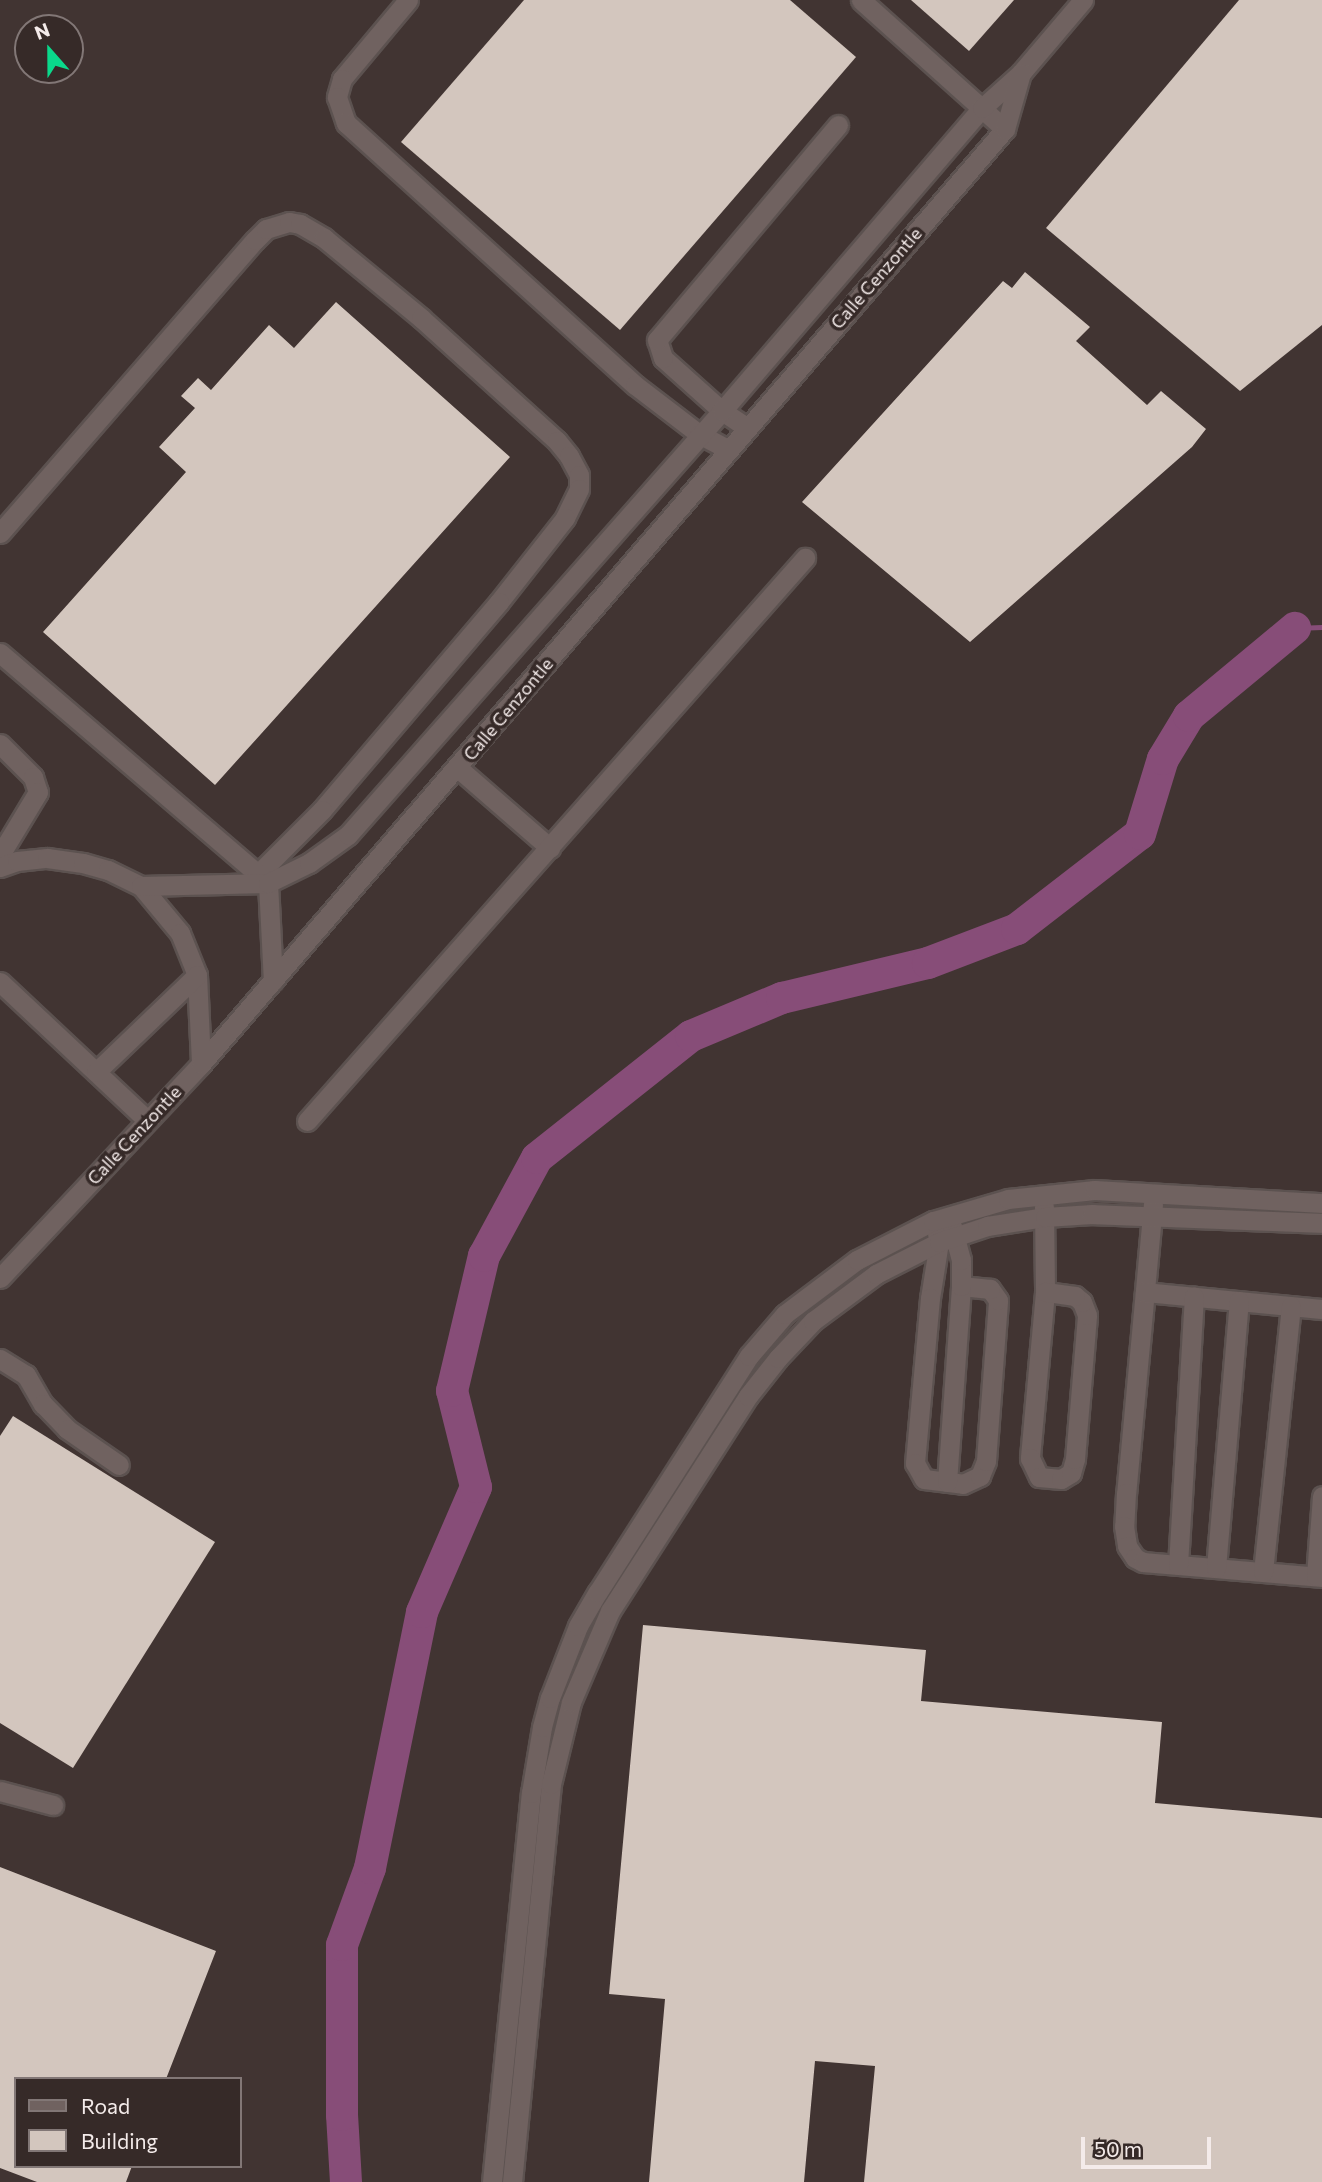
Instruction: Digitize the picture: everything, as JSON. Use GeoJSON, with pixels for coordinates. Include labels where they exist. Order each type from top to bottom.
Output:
{"type":"FeatureCollection","features":[{"type":"Feature","properties":{"kind":"street"},"geometry":{"type":"LineString","coordinates":[[408,0],[342,79],[337,97],[345,123],[358,138],[635,385],[699,434],[729,450]]}},
{"type":"Feature","properties":{"kind":"street"},"geometry":{"type":"LineString","coordinates":[[861,0],[1005,130],[1021,73]]}},
{"type":"Feature","properties":{"kind":"street","name":"Calle Cenzontle"},"geometry":{"type":"LineString","coordinates":[[141,886],[264,878],[309,863],[348,835],[722,411],[982,108],[1021,73],[1083,0]]}},
{"type":"Feature","properties":{"kind":"street"},"geometry":{"type":"LineString","coordinates":[[746,427],[722,411],[663,358],[657,340],[838,125]]}},
{"type":"Feature","properties":{"kind":"street","name":"Calle Cenzontle"},"geometry":{"type":"LineString","coordinates":[[0,1278],[201,1064],[274,981],[746,427],[1005,130]]}},
{"type":"Feature","properties":{"kind":"street"},"geometry":{"type":"LineString","coordinates":[[0,533],[248,248],[266,229],[289,222],[300,224],[317,234],[410,309],[557,441],[569,456],[579,475],[579,489],[565,519],[499,602],[264,878],[274,981]]}},
{"type":"Feature","properties":{"kind":"street"},"geometry":{"type":"LineString","coordinates":[[307,1121],[806,558]]}},
{"type":"Feature","properties":{"kind":"street"},"geometry":{"type":"LineString","coordinates":[[0,653],[226,850],[264,878]]}},
{"type":"Feature","properties":{"kind":"street"},"geometry":{"type":"LineString","coordinates":[[0,744],[33,777],[38,792],[0,855]]}},
{"type":"Feature","properties":{"kind":"street"},"geometry":{"type":"LineString","coordinates":[[458,768],[550,848]]}},
{"type":"Feature","properties":{"kind":"street"},"geometry":{"type":"LineString","coordinates":[[0,867],[17,861],[47,858],[108,870],[141,886],[180,933],[197,975],[201,1064]]}},
{"type":"Feature","properties":{"kind":"street"},"geometry":{"type":"LineString","coordinates":[[96,1072],[197,975]]}},
{"type":"Feature","properties":{"kind":"street"},"geometry":{"type":"LineString","coordinates":[[0,982],[147,1120]]}},
{"type":"Feature","properties":{"kind":"street"},"geometry":{"type":"LineString","coordinates":[[492,2182],[536,1756],[550,1698],[578,1626],[749,1356],[785,1314],[857,1260],[942,1218],[1008,1199],[1095,1190],[1322,1203]]}},
{"type":"Feature","properties":{"kind":"street"},"geometry":{"type":"LineString","coordinates":[[1155,1192],[1124,1526],[1127,1546],[1135,1558],[1319,1577],[1322,1496]]}},
{"type":"Feature","properties":{"kind":"street"},"geometry":{"type":"LineString","coordinates":[[1044,1194],[1045,1292],[1030,1458],[1039,1477],[1061,1479],[1071,1473],[1075,1459],[1087,1315],[1082,1302],[1075,1297],[1045,1292]]}},
{"type":"Feature","properties":{"kind":"street"},"geometry":{"type":"LineString","coordinates":[[512,2182],[551,1784],[571,1702],[596,1640],[706,1460],[748,1395],[778,1358],[813,1321],[877,1274],[947,1239],[988,1226],[1045,1217],[1152,1215],[1322,1223]]}},
{"type":"Feature","properties":{"kind":"street"},"geometry":{"type":"LineString","coordinates":[[942,1218],[947,1239],[961,1260],[947,1482]]}},
{"type":"Feature","properties":{"kind":"street"},"geometry":{"type":"LineString","coordinates":[[947,1239],[930,1298],[915,1463],[924,1479],[968,1484],[983,1471],[998,1310],[997,1296],[990,1289],[961,1286]]}},
{"type":"Feature","properties":{"kind":"street"},"geometry":{"type":"LineString","coordinates":[[1144,1292],[1322,1309]]}},
{"type":"Feature","properties":{"kind":"street"},"geometry":{"type":"LineString","coordinates":[[1178,1564],[1194,1296]]}},
{"type":"Feature","properties":{"kind":"street"},"geometry":{"type":"LineString","coordinates":[[1216,1568],[1239,1301]]}},
{"type":"Feature","properties":{"kind":"street"},"geometry":{"type":"LineString","coordinates":[[1264,1572],[1291,1306]]}},
{"type":"Feature","properties":{"kind":"street"},"geometry":{"type":"LineString","coordinates":[[0,1359],[26,1375],[43,1405],[67,1429],[120,1465]]}},
{"type":"Feature","properties":{"kind":"street"},"geometry":{"type":"LineString","coordinates":[[0,1791],[52,1805]]}},
{"type":"Feature","properties":{"kind":"building"},"geometry":{"type":"Polygon","coordinates":[[[524,0],[790,0],[856,57],[620,330],[401,142],[524,0]]]}},
{"type":"Feature","properties":{"kind":"building"},"geometry":{"type":"Polygon","coordinates":[[[911,0],[1014,0],[969,51],[911,0]]]}},
{"type":"Feature","properties":{"kind":"building"},"geometry":{"type":"Polygon","coordinates":[[[1239,0],[1322,0],[1322,325],[1240,391],[1046,228],[1239,0]]]}},
{"type":"Feature","properties":{"kind":"building"},"geometry":{"type":"Polygon","coordinates":[[[1025,272],[1090,327],[1076,341],[1147,405],[1161,391],[1206,429],[1192,447],[970,642],[802,502],[1003,281],[1012,288],[1025,272]]]}},
{"type":"Feature","properties":{"kind":"building"},"geometry":{"type":"Polygon","coordinates":[[[336,302],[510,457],[215,785],[43,632],[186,472],[159,447],[195,408],[181,396],[198,378],[211,390],[269,325],[294,348],[336,302]]]}},
{"type":"Feature","properties":{"kind":"building"},"geometry":{"type":"Polygon","coordinates":[[[13,1416],[215,1542],[73,1768],[0,1723],[0,1436],[13,1416]]]}},
{"type":"Feature","properties":{"kind":"building"},"geometry":{"type":"Polygon","coordinates":[[[643,1625],[926,1650],[921,1701],[1162,1722],[1155,1803],[1322,1818],[1322,2182],[864,2182],[875,2066],[815,2061],[804,2182],[649,2182],[665,1999],[609,1994],[643,1625]]]}},
{"type":"Feature","properties":{"kind":"building"},"geometry":{"type":"Polygon","coordinates":[[[0,1867],[216,1951],[167,2077],[14,2077],[14,2168],[131,2168],[126,2182],[37,2182],[0,2168],[0,1867]]]}},
{"type":"Feature","properties":{"kind":"waterway"},"geometry":{"type":"LineString","coordinates":[[1295,628],[1322,627]]}},
{"type":"Feature","properties":{"kind":"waterway"},"geometry":{"type":"LineString","coordinates":[[346,2182],[342,2115],[342,1945],[370,1868],[422,1612],[476,1487],[452,1391],[484,1256],[537,1158],[691,1036],[782,998],[928,963],[1017,929],[1140,834],[1163,759],[1189,716],[1295,628]]}}]}
